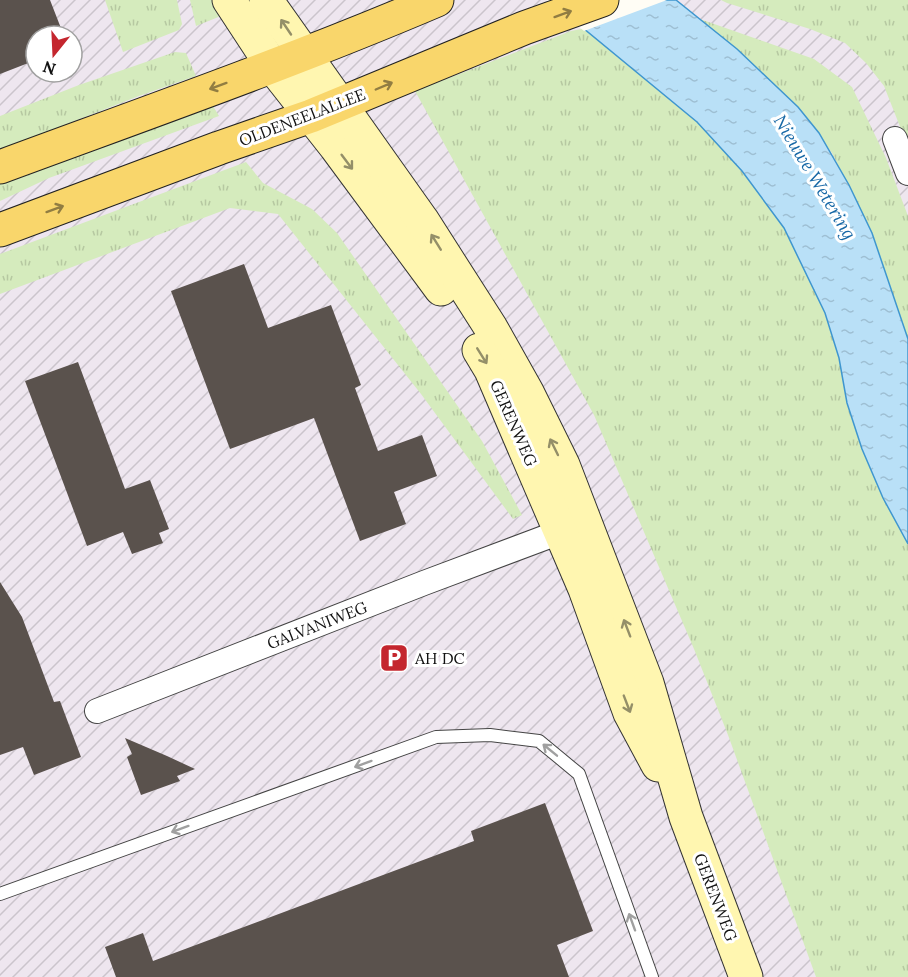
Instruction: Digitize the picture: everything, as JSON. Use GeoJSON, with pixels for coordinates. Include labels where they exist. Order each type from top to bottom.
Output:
{"type":"FeatureCollection","features":[{"type":"Feature","properties":{"kind":"main road","name":"GERENWEG"},"geometry":{"type":"LineString","coordinates":[[229,0],[273,67],[326,110]]}},
{"type":"Feature","properties":{"kind":"main road","name":"GERENWEG"},"geometry":{"type":"LineString","coordinates":[[266,0],[304,55],[326,110],[490,370],[562,532],[630,713],[686,818],[746,977]]}},
{"type":"Feature","properties":{"kind":"main road"},"geometry":{"type":"LineString","coordinates":[[0,167],[273,67],[372,29],[437,0]]}},
{"type":"Feature","properties":{"kind":"main road","name":"OLDENEELALLEE"},"geometry":{"type":"LineString","coordinates":[[0,230],[326,110],[524,28],[602,0]]}},
{"type":"Feature","properties":{"kind":"street"},"geometry":{"type":"LineString","coordinates":[[895,139],[908,173]]}},
{"type":"Feature","properties":{"kind":"street","name":"GALVANIWEG"},"geometry":{"type":"LineString","coordinates":[[97,711],[424,582],[562,532]]}},
{"type":"Feature","properties":{"kind":"lane"},"geometry":{"type":"LineString","coordinates":[[0,894],[436,737],[490,735],[539,741],[579,774],[652,977]]}},
{"type":"Feature","properties":{"kind":"shaded area"},"geometry":{"type":"Polygon","coordinates":[[[0,0],[908,0],[908,977],[0,977],[0,0]]]}},
{"type":"Feature","properties":{"kind":"green space"},"geometry":{"type":"Polygon","coordinates":[[[105,0],[177,0],[182,24],[179,30],[123,52],[105,0]]]}},
{"type":"Feature","properties":{"kind":"green space"},"geometry":{"type":"Polygon","coordinates":[[[190,0],[214,0],[221,16],[196,26],[190,0]]]}},
{"type":"Feature","properties":{"kind":"green space"},"geometry":{"type":"Polygon","coordinates":[[[721,0],[908,0],[908,147],[884,86],[866,63],[845,43],[721,0]]]}},
{"type":"Feature","properties":{"kind":"green space"},"geometry":{"type":"Polygon","coordinates":[[[700,19],[814,59],[852,87],[886,158],[908,216],[908,339],[872,233],[832,153],[798,107],[700,19]]]}},
{"type":"Feature","properties":{"kind":"green space"},"geometry":{"type":"Polygon","coordinates":[[[586,28],[718,142],[784,228],[825,313],[839,358],[847,403],[883,498],[908,544],[908,977],[816,977],[728,735],[694,649],[594,415],[415,91],[571,31],[586,28]]]}},
{"type":"Feature","properties":{"kind":"green space"},"geometry":{"type":"Polygon","coordinates":[[[175,52],[186,53],[196,76],[0,150],[0,116],[84,83],[175,52]]]}},
{"type":"Feature","properties":{"kind":"green space"},"geometry":{"type":"Polygon","coordinates":[[[210,101],[219,116],[49,178],[0,201],[0,177],[210,101]]]}},
{"type":"Feature","properties":{"kind":"green space"},"geometry":{"type":"Polygon","coordinates":[[[246,162],[263,183],[312,209],[337,233],[482,441],[522,515],[513,519],[421,394],[278,214],[230,208],[0,294],[0,254],[246,162]]]}},
{"type":"Feature","properties":{"kind":"water","name":"Nieuwe Wetering"},"geometry":{"type":"Polygon","coordinates":[[[549,0],[676,0],[737,49],[798,107],[819,133],[849,185],[872,233],[908,339],[908,544],[883,498],[862,449],[847,403],[839,358],[825,313],[784,228],[742,171],[697,122],[549,0]]]}},
{"type":"Feature","properties":{"kind":"pier"},"geometry":{"type":"Polygon","coordinates":[[[546,0],[667,0],[584,31],[546,0]]]}},
{"type":"Feature","properties":{"kind":"building"},"geometry":{"type":"Polygon","coordinates":[[[0,0],[50,0],[59,24],[24,24],[24,65],[0,74],[0,0]]]}},
{"type":"Feature","properties":{"kind":"building"},"geometry":{"type":"Polygon","coordinates":[[[244,264],[268,328],[331,305],[361,385],[355,388],[378,451],[422,435],[437,476],[394,492],[406,524],[360,541],[314,418],[230,449],[171,291],[244,264]]]}},
{"type":"Feature","properties":{"kind":"building"},"geometry":{"type":"Polygon","coordinates":[[[78,362],[125,489],[150,480],[169,529],[159,533],[163,543],[132,554],[123,532],[87,546],[25,381],[78,362]]]}},
{"type":"Feature","properties":{"kind":"building"},"geometry":{"type":"Polygon","coordinates":[[[0,582],[22,617],[54,702],[60,701],[81,757],[34,775],[23,747],[0,755],[0,582]]]}},
{"type":"Feature","properties":{"kind":"building"},"geometry":{"type":"Polygon","coordinates":[[[125,738],[195,769],[177,776],[180,781],[141,795],[127,757],[132,754],[125,738]]]}},
{"type":"Feature","properties":{"kind":"building"},"geometry":{"type":"Polygon","coordinates":[[[545,803],[593,931],[557,945],[569,977],[116,977],[105,947],[143,933],[153,961],[474,841],[471,831],[545,803]]]}},
{"type":"Feature","properties":{"kind":"place","name":"AH DC"},"geometry":{"type":"Point","coordinates":[394,658]}}]}
